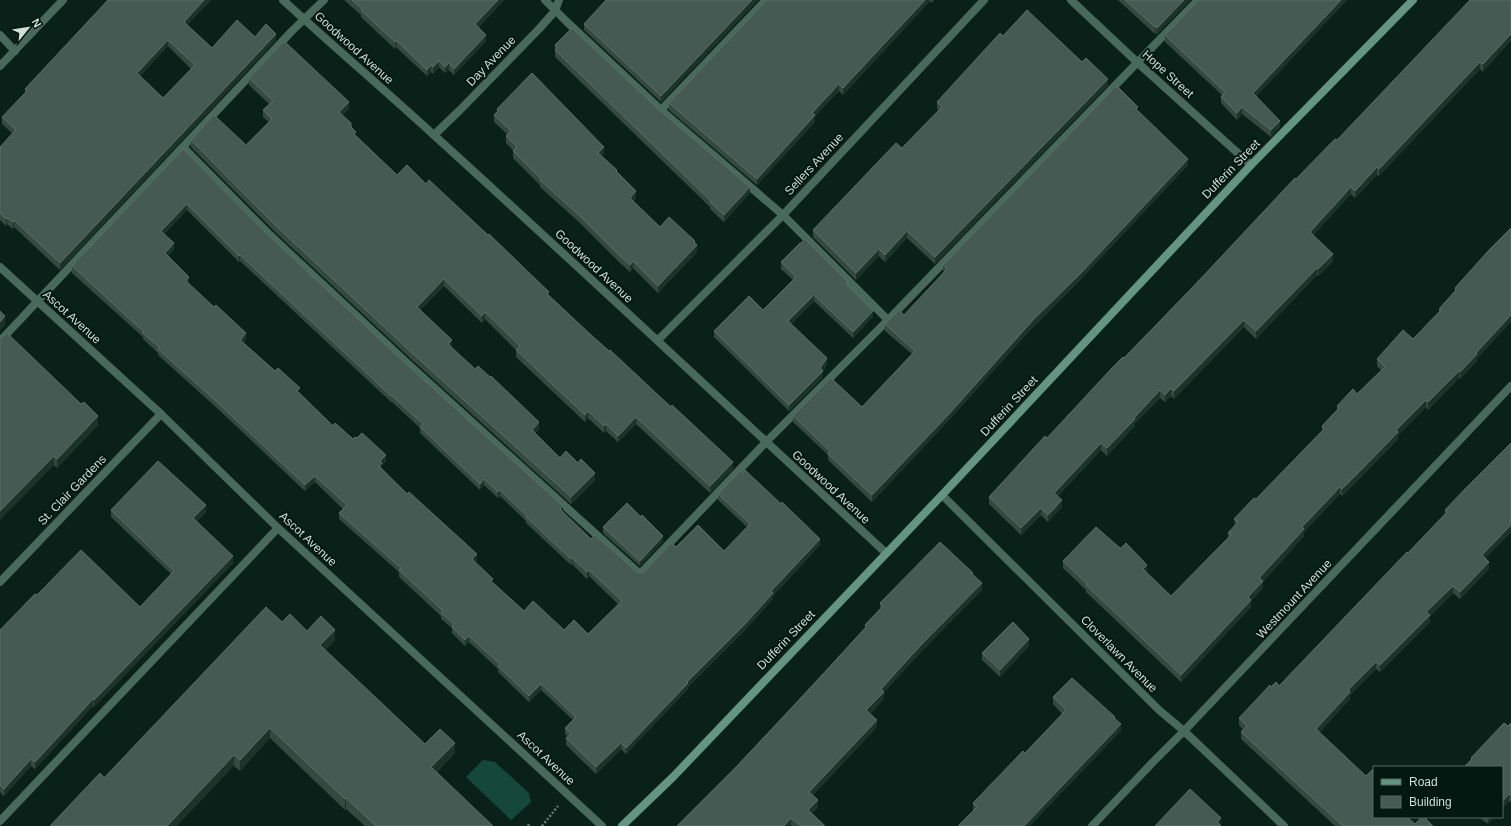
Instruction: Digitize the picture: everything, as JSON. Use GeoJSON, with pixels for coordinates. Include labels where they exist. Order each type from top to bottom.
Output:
{"type":"FeatureCollection","features":[{"type":"Feature","properties":{"kind":"main road","name":"Dufferin Street"},"geometry":{"type":"LineString","coordinates":[[622,826],[673,777],[942,495],[1251,165],[1413,0]]}},
{"type":"Feature","properties":{"kind":"street"},"geometry":{"type":"LineString","coordinates":[[0,66],[63,0]]}},
{"type":"Feature","properties":{"kind":"street","name":"Goodwood Avenue"},"geometry":{"type":"LineString","coordinates":[[283,0],[434,135],[658,340],[886,554]]}},
{"type":"Feature","properties":{"kind":"street"},"geometry":{"type":"LineString","coordinates":[[0,341],[304,19],[324,0]]}},
{"type":"Feature","properties":{"kind":"street"},"geometry":{"type":"LineString","coordinates":[[545,0],[661,110],[783,215],[888,320]]}},
{"type":"Feature","properties":{"kind":"street","name":"Day Avenue"},"geometry":{"type":"LineString","coordinates":[[434,135],[555,11],[559,0]]}},
{"type":"Feature","properties":{"kind":"street"},"geometry":{"type":"LineString","coordinates":[[661,110],[766,0]]}},
{"type":"Feature","properties":{"kind":"street","name":"Sellers Avenue"},"geometry":{"type":"LineString","coordinates":[[658,340],[783,215],[984,0]]}},
{"type":"Feature","properties":{"kind":"street","name":"Hope Street"},"geometry":{"type":"LineString","coordinates":[[1071,0],[1251,165]]}},
{"type":"Feature","properties":{"kind":"street"},"geometry":{"type":"LineString","coordinates":[[183,147],[270,235],[407,363],[640,574],[766,442],[888,320],[1198,0]]}},
{"type":"Feature","properties":{"kind":"street"},"geometry":{"type":"LineString","coordinates":[[0,35],[15,51]]}},
{"type":"Feature","properties":{"kind":"street","name":"Ascot Avenue"},"geometry":{"type":"LineString","coordinates":[[0,267],[161,414],[278,528],[602,826]]}},
{"type":"Feature","properties":{"kind":"street","name":"Westmount Avenue"},"geometry":{"type":"LineString","coordinates":[[1092,826],[1184,732],[1511,386]]}},
{"type":"Feature","properties":{"kind":"street","name":"St. Clair Gardens"},"geometry":{"type":"LineString","coordinates":[[0,582],[161,414]]}},
{"type":"Feature","properties":{"kind":"street","name":"Cloverlawn Avenue"},"geometry":{"type":"LineString","coordinates":[[942,495],[1159,710],[1284,826]]}},
{"type":"Feature","properties":{"kind":"street"},"geometry":{"type":"LineString","coordinates":[[0,821],[278,528]]}},
{"type":"Feature","properties":{"kind":"path"},"geometry":{"type":"LineString","coordinates":[[542,826],[558,806]]}},
{"type":"Feature","properties":{"kind":"green space"},"geometry":{"type":"Polygon","coordinates":[[[483,760],[495,762],[529,793],[531,802],[511,820],[466,777],[483,760]]]}},
{"type":"Feature","properties":{"kind":"building"},"geometry":{"type":"Polygon","coordinates":[[[108,0],[204,0],[184,22],[212,48],[237,20],[255,37],[266,24],[276,34],[60,263],[14,220],[13,222],[7,218],[6,219],[0,213],[0,147],[16,130],[2,117],[27,91],[25,89],[108,0]],[[168,40],[137,73],[163,98],[195,65],[168,40]]]}},
{"type":"Feature","properties":{"kind":"building"},"geometry":{"type":"Polygon","coordinates":[[[352,0],[498,0],[475,24],[486,35],[454,69],[449,63],[445,67],[439,61],[433,67],[431,65],[427,70],[396,40],[395,42],[352,0]]]}},
{"type":"Feature","properties":{"kind":"building"},"geometry":{"type":"Polygon","coordinates":[[[606,0],[752,0],[661,96],[584,24],[606,0]]]}},
{"type":"Feature","properties":{"kind":"building"},"geometry":{"type":"Polygon","coordinates":[[[767,0],[925,0],[843,88],[839,84],[812,113],[815,115],[757,179],[669,103],[767,0]]]}},
{"type":"Feature","properties":{"kind":"building"},"geometry":{"type":"Polygon","coordinates":[[[1125,0],[1184,0],[1157,28],[1125,0]]]}},
{"type":"Feature","properties":{"kind":"building"},"geometry":{"type":"Polygon","coordinates":[[[1199,0],[1341,0],[1253,93],[1280,121],[1271,130],[1242,107],[1237,113],[1221,97],[1225,92],[1165,35],[1199,0]]]}},
{"type":"Feature","properties":{"kind":"building"},"geometry":{"type":"Polygon","coordinates":[[[1470,0],[1511,0],[1511,34],[1483,64],[1480,62],[1379,169],[1377,167],[1355,191],[1351,187],[1310,232],[1333,254],[1318,269],[1317,268],[1256,331],[1244,320],[1174,391],[1171,388],[1165,395],[1160,390],[1107,448],[1101,443],[1054,493],[1062,500],[1048,515],[1041,508],[1021,528],[989,497],[1045,436],[1047,438],[1112,368],[1123,357],[1124,358],[1192,288],[1295,178],[1296,179],[1335,139],[1337,140],[1470,0]]]}},
{"type":"Feature","properties":{"kind":"building"},"geometry":{"type":"Polygon","coordinates":[[[1027,10],[1082,62],[1086,58],[1108,79],[935,257],[907,231],[885,255],[879,249],[856,273],[813,230],[896,143],[902,148],[942,107],[937,102],[1000,33],[1003,36],[1027,10]]]}},
{"type":"Feature","properties":{"kind":"building"},"geometry":{"type":"Polygon","coordinates":[[[572,28],[657,108],[750,187],[724,215],[555,50],[557,48],[555,45],[572,28]]]}},
{"type":"Feature","properties":{"kind":"building"},"geometry":{"type":"Polygon","coordinates":[[[284,41],[349,102],[339,112],[351,123],[351,127],[356,132],[354,134],[397,175],[407,165],[426,184],[429,180],[488,235],[489,234],[549,292],[547,294],[590,334],[609,351],[610,350],[671,407],[672,405],[733,462],[710,486],[636,417],[618,436],[606,424],[604,426],[588,411],[585,415],[516,350],[520,346],[485,312],[482,316],[444,279],[417,307],[452,340],[448,344],[475,369],[478,366],[490,377],[491,376],[539,422],[532,430],[560,458],[566,451],[578,463],[581,459],[595,473],[571,497],[411,352],[274,224],[191,140],[214,115],[246,145],[272,119],[263,110],[273,101],[249,78],[284,41]]]}},
{"type":"Feature","properties":{"kind":"building"},"geometry":{"type":"Polygon","coordinates":[[[532,73],[604,147],[598,153],[617,170],[616,171],[636,191],[630,198],[660,227],[669,217],[695,241],[694,242],[697,245],[658,286],[633,261],[630,265],[620,256],[581,217],[540,180],[541,179],[513,151],[517,147],[506,136],[511,131],[494,115],[498,111],[497,109],[532,73]]]}},
{"type":"Feature","properties":{"kind":"building"},"geometry":{"type":"Polygon","coordinates":[[[1116,86],[1138,107],[1136,109],[1188,159],[1080,274],[1033,320],[949,414],[872,495],[828,454],[830,451],[793,416],[831,378],[862,407],[915,351],[885,324],[899,310],[904,315],[947,269],[943,265],[1116,86]]]}},
{"type":"Feature","properties":{"kind":"building"},"geometry":{"type":"Polygon","coordinates":[[[183,149],[266,233],[403,361],[563,506],[560,509],[591,539],[595,535],[637,572],[644,572],[671,543],[676,547],[698,525],[724,551],[750,524],[718,494],[740,471],[743,473],[745,470],[781,504],[782,502],[820,539],[771,591],[773,593],[745,624],[687,682],[688,683],[626,748],[621,743],[596,767],[566,738],[571,734],[565,728],[576,717],[541,684],[529,696],[498,666],[500,664],[469,636],[465,640],[452,627],[454,624],[441,613],[443,611],[399,570],[401,568],[339,513],[347,505],[315,476],[305,485],[158,349],[159,347],[143,333],[144,332],[72,266],[183,149]],[[187,204],[161,231],[174,243],[165,253],[189,277],[186,281],[214,307],[216,305],[246,333],[240,340],[275,371],[278,368],[300,388],[297,391],[333,426],[335,423],[353,439],[355,437],[357,438],[362,433],[386,455],[380,461],[382,463],[379,466],[407,494],[409,492],[477,554],[472,559],[493,579],[491,581],[524,611],[533,601],[564,630],[574,620],[588,634],[622,601],[589,570],[587,572],[572,558],[571,559],[526,517],[527,516],[500,490],[498,492],[484,479],[480,484],[420,427],[423,424],[240,255],[239,256],[187,204]]]}},
{"type":"Feature","properties":{"kind":"building"},"geometry":{"type":"Polygon","coordinates":[[[1511,228],[1511,315],[1460,372],[1459,371],[1428,402],[1426,400],[1396,430],[1398,432],[1364,467],[1342,489],[1340,487],[1302,527],[1304,529],[1259,578],[1263,581],[1248,597],[1251,600],[1181,675],[1086,585],[1087,584],[1063,561],[1096,527],[1120,548],[1126,543],[1147,565],[1143,569],[1171,596],[1231,535],[1228,533],[1238,522],[1234,519],[1254,498],[1256,499],[1324,429],[1322,426],[1339,408],[1337,406],[1353,389],[1357,394],[1385,367],[1377,359],[1403,330],[1413,339],[1441,310],[1439,309],[1456,290],[1455,288],[1511,228]]]}},
{"type":"Feature","properties":{"kind":"building"},"geometry":{"type":"Polygon","coordinates":[[[805,239],[848,282],[846,284],[873,311],[853,332],[814,295],[788,321],[827,358],[820,368],[823,371],[789,405],[714,331],[749,296],[763,310],[796,277],[781,262],[805,239]]]}},
{"type":"Feature","properties":{"kind":"building"},"geometry":{"type":"Polygon","coordinates":[[[0,311],[5,316],[0,322],[0,311]]]}},
{"type":"Feature","properties":{"kind":"building"},"geometry":{"type":"Polygon","coordinates":[[[7,333],[81,404],[84,402],[98,416],[57,459],[54,456],[0,511],[0,337],[7,333]]]}},
{"type":"Feature","properties":{"kind":"building"},"geometry":{"type":"Polygon","coordinates":[[[1511,443],[1511,525],[1482,555],[1489,562],[1460,592],[1453,586],[1426,612],[1430,615],[1380,665],[1376,662],[1348,690],[1350,692],[1316,729],[1366,776],[1373,769],[1373,818],[1408,818],[1415,824],[1421,818],[1425,818],[1433,826],[1343,826],[1241,732],[1247,726],[1239,718],[1270,685],[1271,687],[1276,682],[1279,686],[1447,512],[1445,510],[1511,443]]]}},
{"type":"Feature","properties":{"kind":"building"},"geometry":{"type":"Polygon","coordinates":[[[158,461],[206,505],[193,518],[233,556],[94,700],[93,699],[35,762],[31,759],[4,789],[0,785],[0,630],[81,550],[140,607],[174,571],[111,510],[158,461]]]}},
{"type":"Feature","properties":{"kind":"building"},"geometry":{"type":"Polygon","coordinates":[[[627,503],[641,517],[642,515],[663,536],[640,561],[603,527],[627,503]]]}},
{"type":"Feature","properties":{"kind":"building"},"geometry":{"type":"Polygon","coordinates":[[[940,542],[982,583],[920,646],[881,689],[884,692],[866,710],[877,720],[809,792],[818,800],[808,810],[825,826],[801,826],[791,818],[784,826],[677,826],[737,766],[815,683],[866,627],[865,625],[883,606],[880,603],[940,542]]]}},
{"type":"Feature","properties":{"kind":"building"},"geometry":{"type":"Polygon","coordinates":[[[266,607],[282,622],[290,614],[307,631],[321,616],[335,630],[320,645],[425,744],[440,729],[455,743],[431,767],[493,826],[376,826],[346,798],[345,799],[270,728],[240,760],[234,755],[167,826],[50,826],[100,773],[104,778],[266,607]]]}},
{"type":"Feature","properties":{"kind":"building"},"geometry":{"type":"Polygon","coordinates":[[[1013,622],[1029,639],[1000,670],[982,653],[1013,622]]]}},
{"type":"Feature","properties":{"kind":"building"},"geometry":{"type":"Polygon","coordinates":[[[1072,678],[1121,724],[1024,826],[958,826],[977,807],[973,803],[1023,751],[1025,753],[1066,710],[1053,697],[1072,678]]]}},
{"type":"Feature","properties":{"kind":"building"},"geometry":{"type":"Polygon","coordinates":[[[1504,723],[1508,726],[1511,723],[1511,796],[1509,794],[1503,801],[1503,766],[1465,766],[1472,759],[1471,758],[1504,723]]]}},
{"type":"Feature","properties":{"kind":"building"},"geometry":{"type":"Polygon","coordinates":[[[1190,789],[1221,818],[1217,822],[1221,826],[1155,826],[1190,789]]]}}]}
